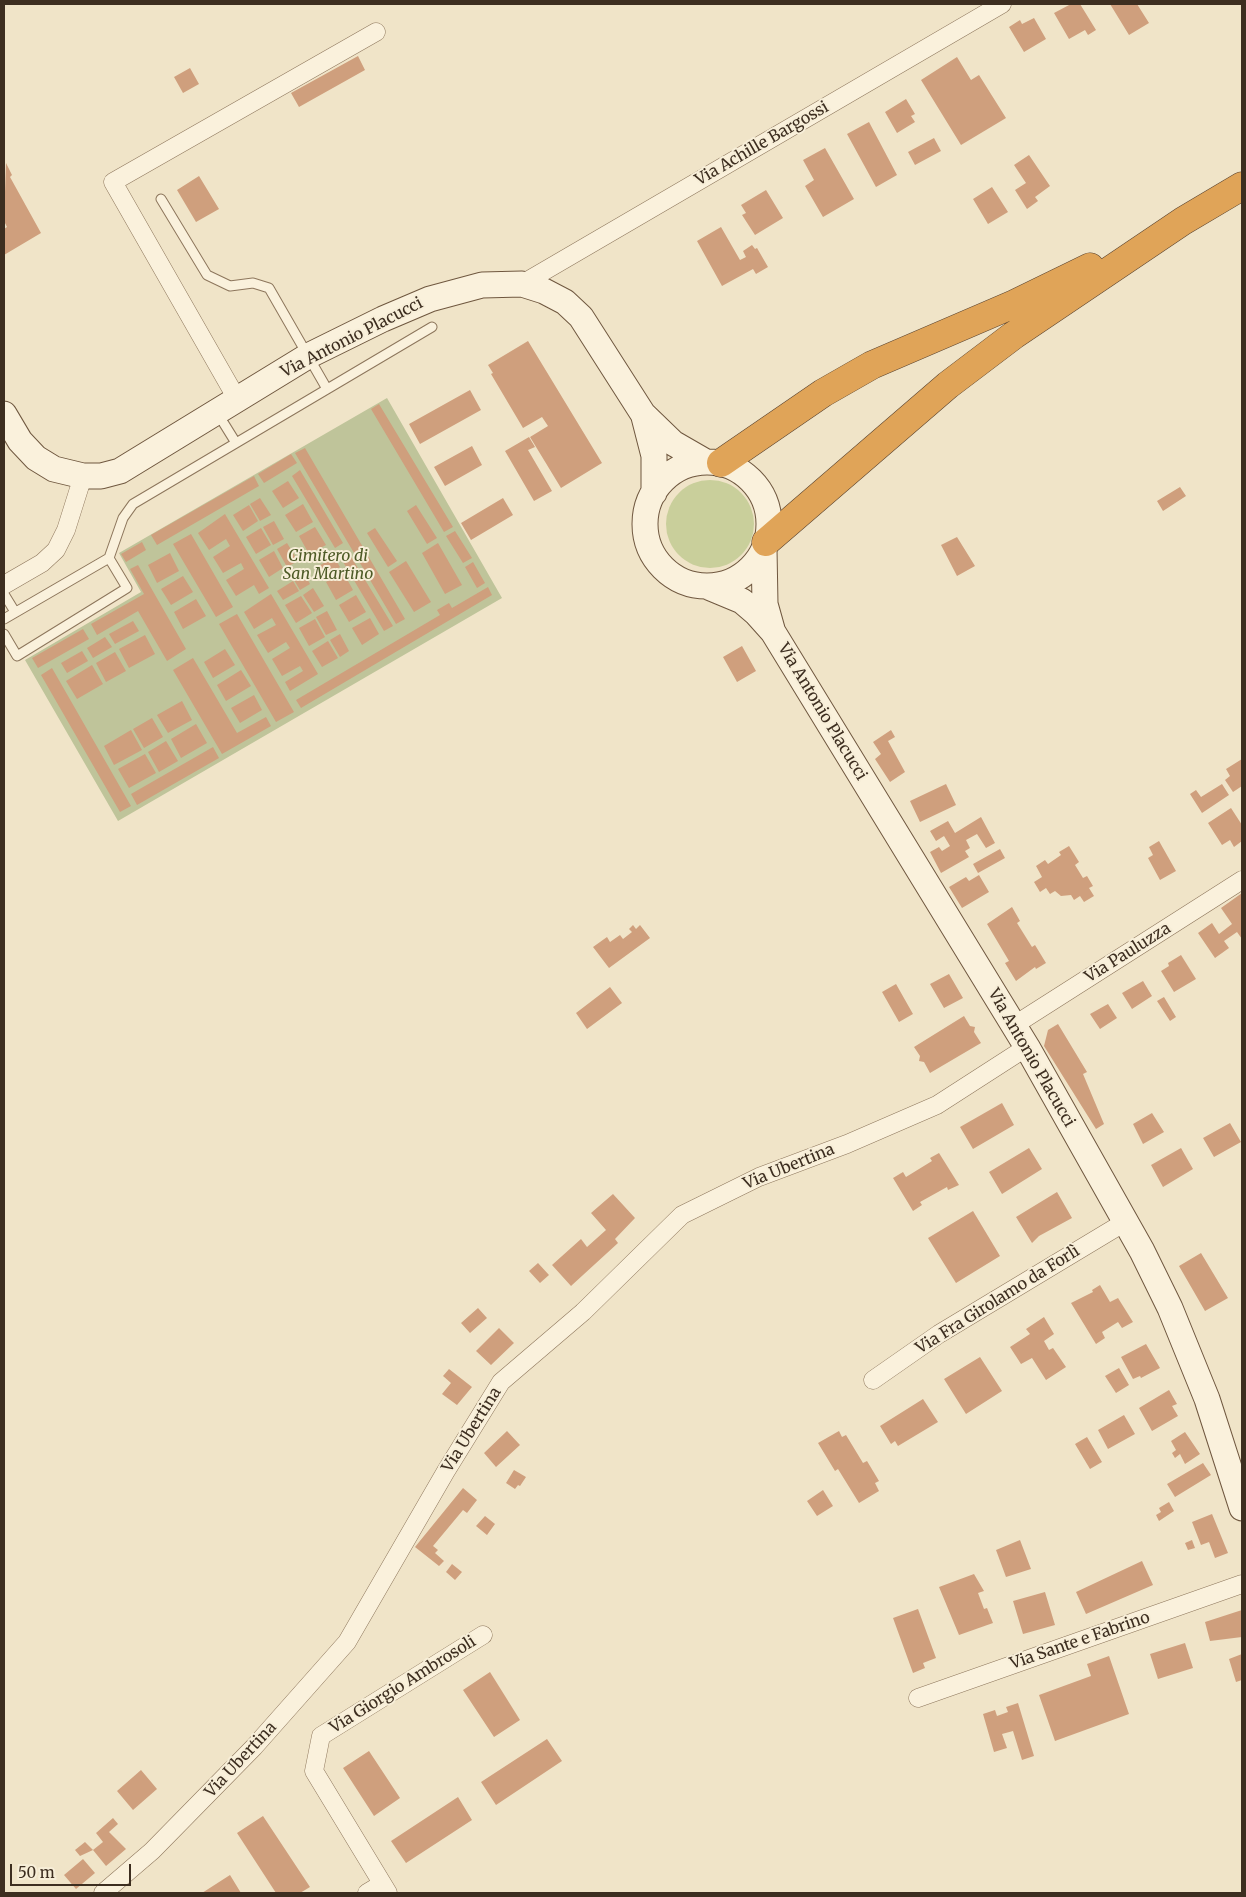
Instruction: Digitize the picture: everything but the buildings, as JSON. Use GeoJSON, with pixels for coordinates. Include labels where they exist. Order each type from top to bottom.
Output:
{"type":"FeatureCollection","features":[{"type":"Feature","properties":{"kind":"highway"},"geometry":{"type":"LineString","coordinates":[[713,463],[823,393],[872,365],[1014,304],[1183,220],[1242,186]]}},
{"type":"Feature","properties":{"kind":"highway"},"geometry":{"type":"LineString","coordinates":[[765,546],[948,385],[1014,335],[1183,220]]}},
{"type":"Feature","properties":{"kind":"main road","name":"Via Antonio Placucci"},"geometry":{"type":"LineString","coordinates":[[4,414],[20,441],[36,458],[54,468],[83,476],[101,476],[120,471],[308,356],[430,299],[482,285],[522,284],[544,291],[565,302],[581,316],[643,414],[673,443],[713,463],[740,471],[759,490],[765,502],[769,522],[765,546],[765,597],[773,632]]}},
{"type":"Feature","properties":{"kind":"main road","name":"Via Antonio Placucci"},"geometry":{"type":"LineString","coordinates":[[643,414],[654,456],[654,493]]}},
{"type":"Feature","properties":{"kind":"main road","name":"Via Antonio Placucci"},"geometry":{"type":"LineString","coordinates":[[713,463],[690,464],[663,480],[654,493],[647,512],[646,531],[651,549],[661,565],[676,577],[693,584],[706,586],[742,601],[773,632],[1027,1047],[1125,1222],[1170,1308],[1207,1398],[1242,1508]]}},
{"type":"Feature","properties":{"kind":"main road","name":"Via Antonio Placucci"},"geometry":{"type":"LineString","coordinates":[[706,586],[727,582],[746,572],[765,546]]}},
{"type":"Feature","properties":{"kind":"street","name":"Via Achille Bargossi"},"geometry":{"type":"LineString","coordinates":[[522,284],[1002,4]]}},
{"type":"Feature","properties":{"kind":"street"},"geometry":{"type":"LineString","coordinates":[[227,406],[113,182],[376,32]]}},
{"type":"Feature","properties":{"kind":"street"},"geometry":{"type":"LineString","coordinates":[[4,585],[42,563],[56,550],[66,530],[83,476]]}},
{"type":"Feature","properties":{"kind":"street","name":"Via Pauluzza"},"geometry":{"type":"LineString","coordinates":[[1014,1026],[1242,880]]}},
{"type":"Feature","properties":{"kind":"street","name":"Via Ubertina"},"geometry":{"type":"LineString","coordinates":[[103,1893],[152,1851],[254,1747],[347,1642],[446,1471],[501,1382],[583,1312],[682,1215],[760,1177],[847,1144],[937,1105],[1027,1047]]}},
{"type":"Feature","properties":{"kind":"street","name":"Via Fra Girolamo da Forlì"},"geometry":{"type":"LineString","coordinates":[[873,1380],[938,1334],[1125,1222]]}},
{"type":"Feature","properties":{"kind":"street","name":"Via Sante e Fabrino"},"geometry":{"type":"LineString","coordinates":[[918,1698],[1242,1584]]}},
{"type":"Feature","properties":{"kind":"street","name":"Via Giorgio Ambrosoli"},"geometry":{"type":"LineString","coordinates":[[379,1890],[314,1771],[321,1736],[483,1635]]}},
{"type":"Feature","properties":{"kind":"lane"},"geometry":{"type":"LineString","coordinates":[[160,199],[207,276],[230,286],[252,283],[269,288],[327,389]]}},
{"type":"Feature","properties":{"kind":"lane"},"geometry":{"type":"LineString","coordinates":[[4,619],[109,558],[123,518],[133,504],[432,327]]}},
{"type":"Feature","properties":{"kind":"lane"},"geometry":{"type":"LineString","coordinates":[[227,406],[236,444]]}},
{"type":"Feature","properties":{"kind":"lane"},"geometry":{"type":"LineString","coordinates":[[4,634],[17,656],[127,588],[109,558]]}},
{"type":"Feature","properties":{"kind":"lane"},"geometry":{"type":"LineString","coordinates":[[4,594],[15,612]]}},
{"type":"Feature","properties":{"kind":"green space","name":"Cimitero di San Martino"},"geometry":{"type":"Polygon","coordinates":[[[387,398],[502,598],[118,821],[25,660],[141,592],[119,553],[387,398]]]}},
{"type":"Feature","properties":{"kind":"green space"},"geometry":{"type":"Polygon","coordinates":[[[710,480],[727,483],[735,487],[747,499],[751,507],[754,524],[751,541],[747,549],[735,561],[727,565],[710,568],[693,565],[685,561],[673,549],[669,541],[666,524],[669,507],[673,499],[685,487],[693,483],[710,480]]]}}]}
